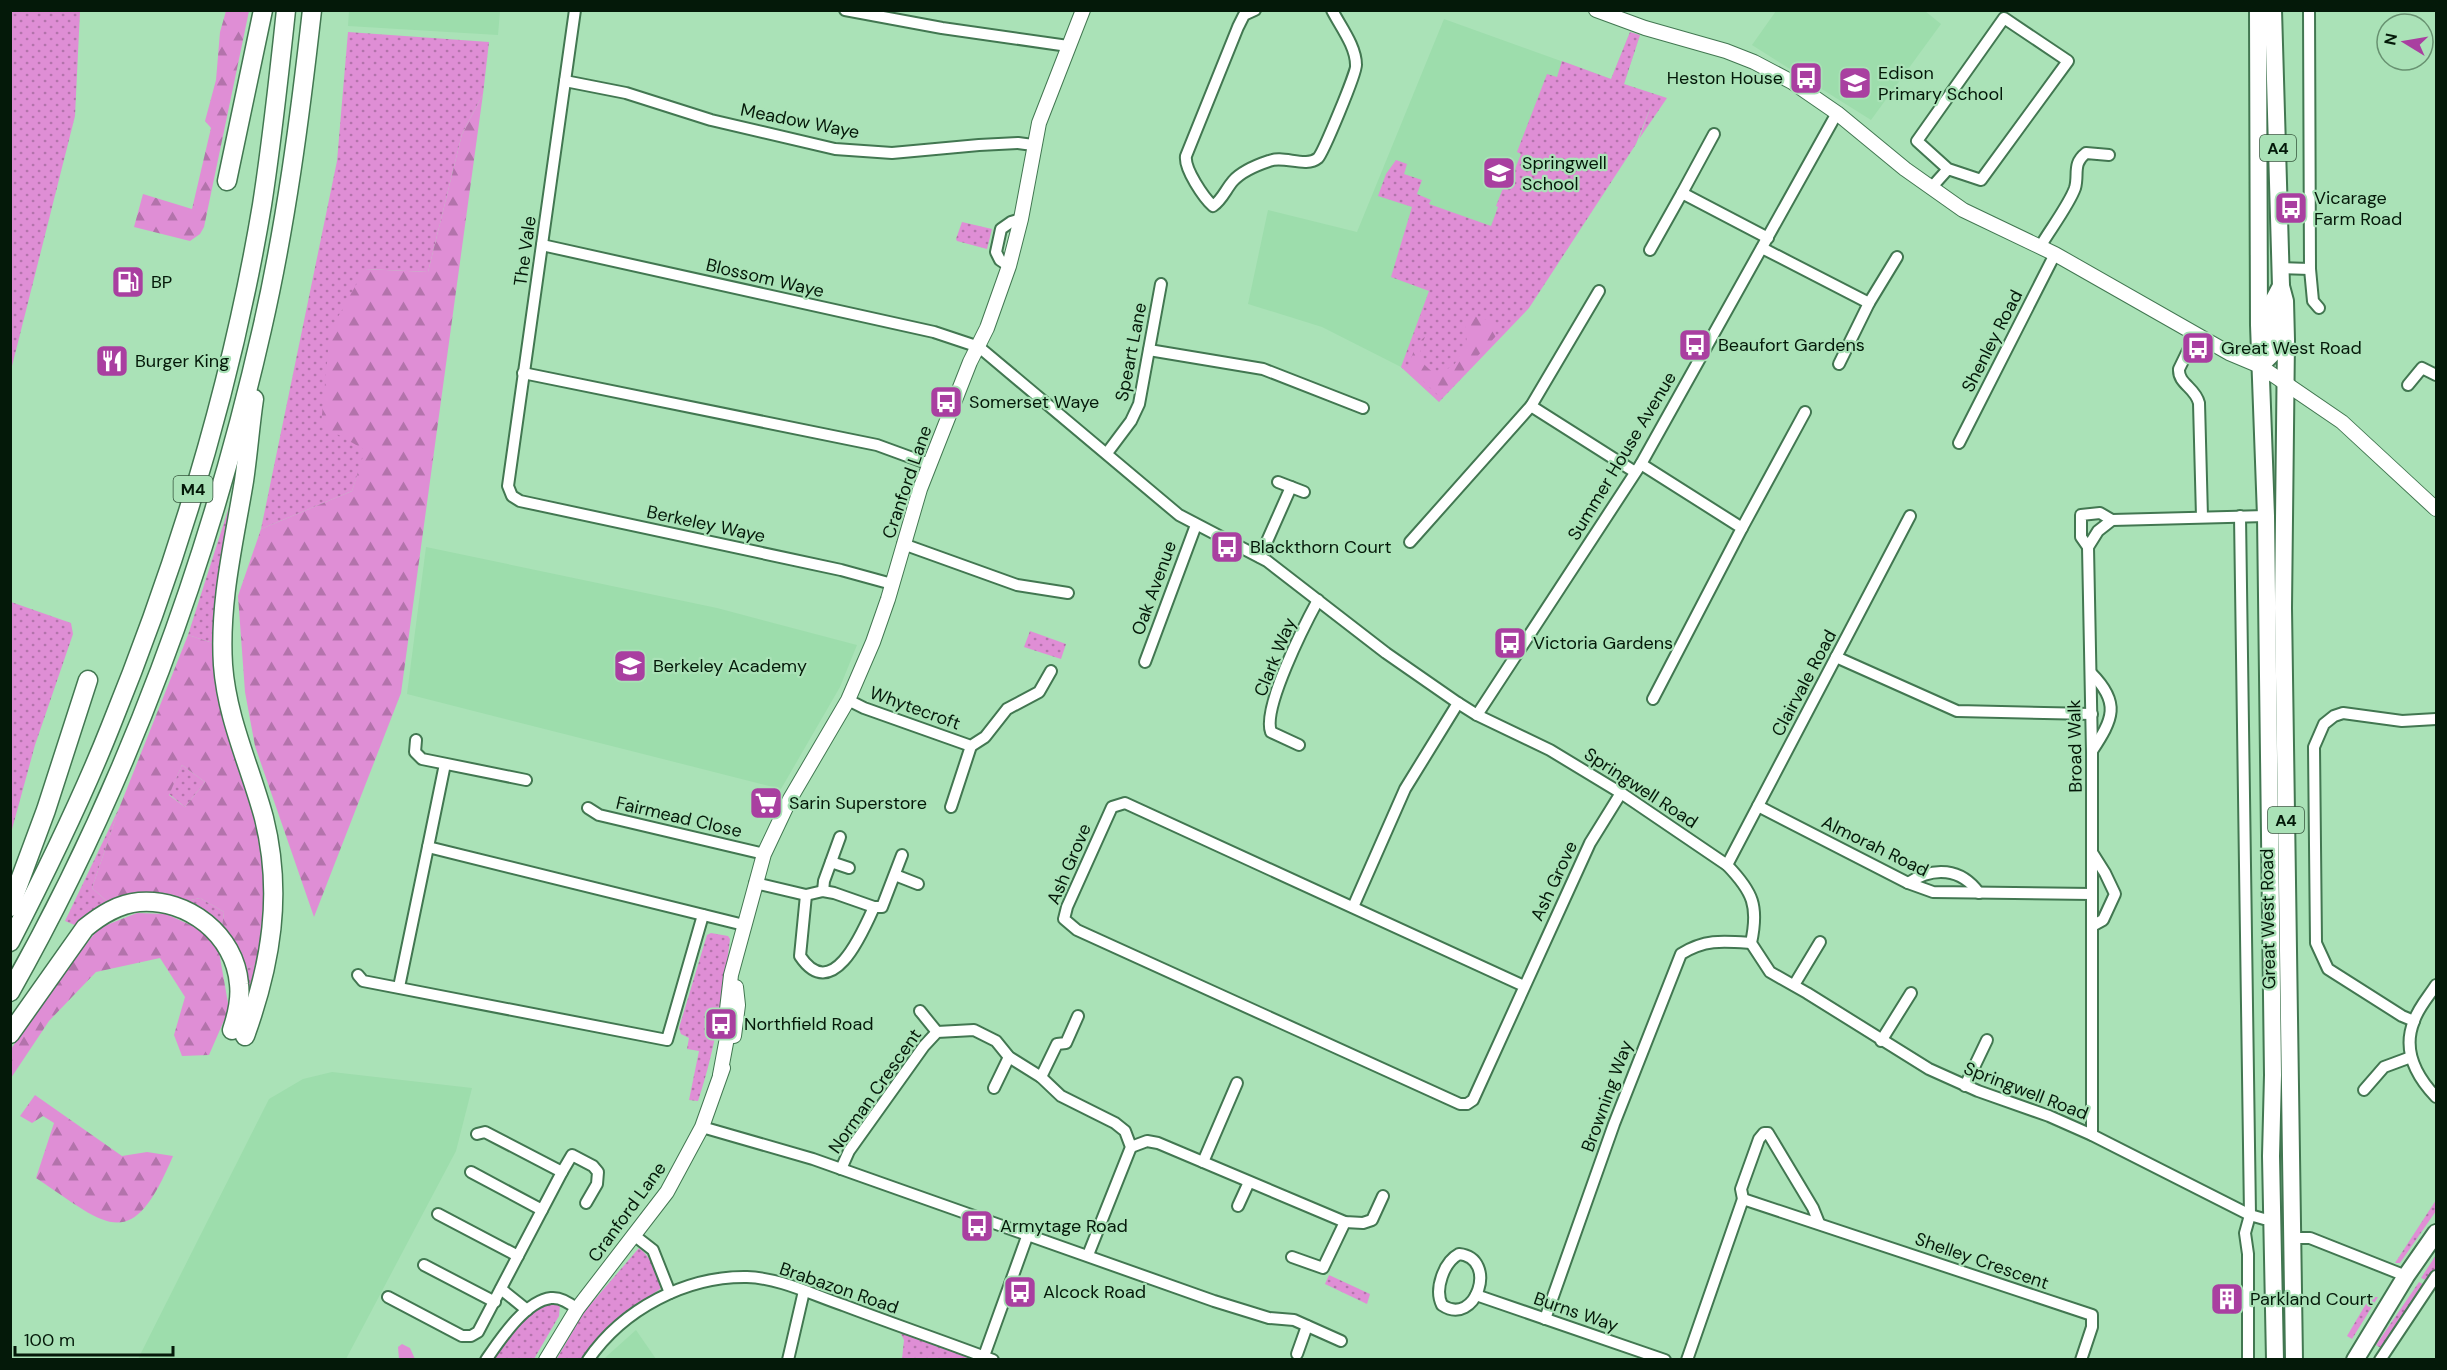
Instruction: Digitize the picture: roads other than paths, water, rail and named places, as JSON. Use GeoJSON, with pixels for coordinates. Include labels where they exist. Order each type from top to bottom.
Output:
{"type":"FeatureCollection","features":[{"type":"Feature","properties":{"kind":"highway"},"geometry":{"type":"LineString","coordinates":[[227,181],[263,10]]}},
{"type":"Feature","properties":{"kind":"highway","name":"M4"},"geometry":{"type":"LineString","coordinates":[[10,942],[59,844],[110,729],[149,626],[191,498],[224,377],[261,207],[277,104],[286,10]]}},
{"type":"Feature","properties":{"kind":"highway","name":"M4"},"geometry":{"type":"LineString","coordinates":[[10,992],[39,941],[87,842],[130,743],[165,653],[204,540],[262,329],[300,123],[312,10]]}},
{"type":"Feature","properties":{"kind":"highway"},"geometry":{"type":"LineString","coordinates":[[10,1034],[85,928],[101,915],[118,907],[137,902],[156,902],[190,912],[203,921],[228,947],[235,963],[239,984],[239,1033],[270,954],[273,908],[272,857],[264,819],[232,723],[223,666],[222,624],[226,581],[244,479],[262,329]]}},
{"type":"Feature","properties":{"kind":"highway"},"geometry":{"type":"LineString","coordinates":[[10,907],[46,810],[88,680]]}},
{"type":"Feature","properties":{"kind":"main road","name":"Great West Road"},"geometry":{"type":"LineString","coordinates":[[2258,10],[2260,366],[2266,516],[2275,1359]]}},
{"type":"Feature","properties":{"kind":"main road","name":"Great West Road"},"geometry":{"type":"LineString","coordinates":[[2273,10],[2282,286],[2285,311],[2283,608],[2294,1359]]}},
{"type":"Feature","properties":{"kind":"main road","name":"A4"},"geometry":{"type":"LineString","coordinates":[[2260,366],[2273,353],[2273,301],[2282,286]]}},
{"type":"Feature","properties":{"kind":"main road"},"geometry":{"type":"LineString","coordinates":[[2358,1354],[2406,1276],[2436,1233]]}},
{"type":"Feature","properties":{"kind":"street","name":"The Vale"},"geometry":{"type":"LineString","coordinates":[[512,496],[508,486],[575,10]]}},
{"type":"Feature","properties":{"kind":"street"},"geometry":{"type":"LineString","coordinates":[[845,10],[942,28],[1068,46]]}},
{"type":"Feature","properties":{"kind":"street","name":"Cranford Lane"},"geometry":{"type":"LineString","coordinates":[[546,1359],[578,1309],[667,1192],[702,1127],[720,1075],[729,1027],[726,1018],[731,975],[764,854],[790,800],[848,700],[867,658],[929,464],[970,362],[979,347],[1010,266],[1034,145],[1045,103],[1083,10]]}},
{"type":"Feature","properties":{"kind":"street"},"geometry":{"type":"LineString","coordinates":[[1255,10],[1244,15],[1238,27],[1186,156],[1187,166],[1207,201],[1213,206],[1220,201],[1234,180],[1270,160],[1285,158],[1309,162],[1318,158],[1357,66],[1351,47],[1332,10]]}},
{"type":"Feature","properties":{"kind":"street"},"geometry":{"type":"LineString","coordinates":[[1596,10],[1645,28],[1726,51],[1754,62],[1792,82],[1837,112],[1931,188],[1963,210],[2055,254],[2229,353],[2260,366],[2342,422],[2436,508]]}},
{"type":"Feature","properties":{"kind":"street"},"geometry":{"type":"LineString","coordinates":[[2309,10],[2310,269],[2313,301],[2319,308]]}},
{"type":"Feature","properties":{"kind":"street"},"geometry":{"type":"LineString","coordinates":[[2004,18],[2068,61],[1981,180],[1948,169],[1917,141],[2004,18]]}},
{"type":"Feature","properties":{"kind":"street","name":"Meadow Waye"},"geometry":{"type":"LineString","coordinates":[[565,81],[626,93],[711,120],[835,149],[892,153],[979,145],[1018,143],[1034,145]]}},
{"type":"Feature","properties":{"kind":"street","name":"Summer House Avenue"},"geometry":{"type":"LineString","coordinates":[[1477,715],[1638,468],[1837,112]]}},
{"type":"Feature","properties":{"kind":"street"},"geometry":{"type":"LineString","coordinates":[[1650,250],[1714,134]]}},
{"type":"Feature","properties":{"kind":"street"},"geometry":{"type":"LineString","coordinates":[[2040,247],[2075,188],[2075,168],[2079,160],[2086,153],[2109,155]]}},
{"type":"Feature","properties":{"kind":"street"},"geometry":{"type":"LineString","coordinates":[[1931,188],[1948,169]]}},
{"type":"Feature","properties":{"kind":"street"},"geometry":{"type":"LineString","coordinates":[[1682,193],[1768,238]]}},
{"type":"Feature","properties":{"kind":"street","name":"Blossom Waye"},"geometry":{"type":"LineString","coordinates":[[542,245],[934,332],[979,347]]}},
{"type":"Feature","properties":{"kind":"street"},"geometry":{"type":"LineString","coordinates":[[1762,248],[1869,303]]}},
{"type":"Feature","properties":{"kind":"street","name":"Shenley Road"},"geometry":{"type":"LineString","coordinates":[[1959,443],[2055,254]]}},
{"type":"Feature","properties":{"kind":"street"},"geometry":{"type":"LineString","coordinates":[[1839,364],[1869,303],[1897,257]]}},
{"type":"Feature","properties":{"kind":"street"},"geometry":{"type":"LineString","coordinates":[[2282,268],[2310,269]]}},
{"type":"Feature","properties":{"kind":"street","name":"Speart Lane"},"geometry":{"type":"LineString","coordinates":[[1107,453],[1132,419],[1139,404],[1161,284]]}},
{"type":"Feature","properties":{"kind":"street"},"geometry":{"type":"LineString","coordinates":[[1410,542],[1530,406],[1599,291]]}},
{"type":"Feature","properties":{"kind":"street"},"geometry":{"type":"LineString","coordinates":[[2196,334],[2178,374],[2180,379],[2195,390],[2199,403],[2202,517]]}},
{"type":"Feature","properties":{"kind":"street","name":"Springwell Road"},"geometry":{"type":"LineString","coordinates":[[979,347],[1179,515],[1235,542],[1260,557],[1386,653],[1458,703],[1477,715],[1550,750],[1621,793],[1727,865],[1741,879],[1752,896],[1756,921],[1751,943],[1770,972],[1929,1069],[1965,1086],[2049,1116],[2092,1135],[2250,1215],[2264,1219],[2272,1218]]}},
{"type":"Feature","properties":{"kind":"street"},"geometry":{"type":"LineString","coordinates":[[1149,350],[1263,369],[1364,408]]}},
{"type":"Feature","properties":{"kind":"street"},"geometry":{"type":"LineString","coordinates":[[2408,385],[2422,368],[2436,375]]}},
{"type":"Feature","properties":{"kind":"street"},"geometry":{"type":"LineString","coordinates":[[523,373],[878,445],[929,464]]}},
{"type":"Feature","properties":{"kind":"street"},"geometry":{"type":"LineString","coordinates":[[1530,406],[1742,528]]}},
{"type":"Feature","properties":{"kind":"street"},"geometry":{"type":"LineString","coordinates":[[1653,699],[1805,412]]}},
{"type":"Feature","properties":{"kind":"street"},"geometry":{"type":"LineString","coordinates":[[1278,482],[1304,492]]}},
{"type":"Feature","properties":{"kind":"street"},"geometry":{"type":"LineString","coordinates":[[1260,557],[1291,487]]}},
{"type":"Feature","properties":{"kind":"street","name":"Berkeley Waye"},"geometry":{"type":"LineString","coordinates":[[512,496],[520,501],[841,570],[892,584]]}},
{"type":"Feature","properties":{"kind":"street","name":"Broad Walk"},"geometry":{"type":"LineString","coordinates":[[2092,1135],[2091,673],[2088,547],[2081,537],[2081,515],[2100,513],[2112,520]]}},
{"type":"Feature","properties":{"kind":"street","name":"Clairvale Road"},"geometry":{"type":"LineString","coordinates":[[1727,865],[1910,516]]}},
{"type":"Feature","properties":{"kind":"street"},"geometry":{"type":"LineString","coordinates":[[2240,516],[2250,1215],[2245,1233],[2248,1254],[2248,1359]]}},
{"type":"Feature","properties":{"kind":"street"},"geometry":{"type":"LineString","coordinates":[[2088,547],[2098,531],[2112,520],[2266,516]]}},
{"type":"Feature","properties":{"kind":"street","name":"Oak Avenue"},"geometry":{"type":"LineString","coordinates":[[1145,662],[1196,525]]}},
{"type":"Feature","properties":{"kind":"street"},"geometry":{"type":"LineString","coordinates":[[903,544],[1017,585],[1068,593]]}},
{"type":"Feature","properties":{"kind":"street","name":"Clark Way"},"geometry":{"type":"LineString","coordinates":[[1299,745],[1276,736],[1271,732],[1269,721],[1274,699],[1288,664],[1318,600]]}},
{"type":"Feature","properties":{"kind":"street"},"geometry":{"type":"LineString","coordinates":[[1836,657],[1957,711],[2091,714]]}},
{"type":"Feature","properties":{"kind":"street","name":"Whytecroft"},"geometry":{"type":"LineString","coordinates":[[951,807],[971,746],[985,737],[1007,709],[1039,692],[1051,670]]}},
{"type":"Feature","properties":{"kind":"street"},"geometry":{"type":"LineString","coordinates":[[2091,673],[2105,688],[2111,711],[2108,726],[2092,752]]}},
{"type":"Feature","properties":{"kind":"street","name":"Whytecroft"},"geometry":{"type":"LineString","coordinates":[[848,700],[864,708],[971,746]]}},
{"type":"Feature","properties":{"kind":"street"},"geometry":{"type":"LineString","coordinates":[[1353,907],[1405,789],[1458,703]]}},
{"type":"Feature","properties":{"kind":"street"},"geometry":{"type":"LineString","coordinates":[[2414,1020],[2402,1016],[2328,969],[2316,943],[2313,754],[2317,735],[2324,724],[2334,716],[2343,713],[2402,721],[2436,720]]}},
{"type":"Feature","properties":{"kind":"street"},"geometry":{"type":"LineString","coordinates":[[416,740],[415,752],[419,758],[526,780]]}},
{"type":"Feature","properties":{"kind":"street"},"geometry":{"type":"LineString","coordinates":[[399,987],[445,764]]}},
{"type":"Feature","properties":{"kind":"street","name":"Ash Grove"},"geometry":{"type":"LineString","coordinates":[[1524,986],[1125,803],[1112,807],[1067,907],[1064,919],[1077,930],[1460,1104],[1467,1104],[1473,1100],[1590,843],[1621,793]]}},
{"type":"Feature","properties":{"kind":"street","name":"Almorah Road"},"geometry":{"type":"LineString","coordinates":[[1758,806],[1908,883],[1934,892],[2092,894]]}},
{"type":"Feature","properties":{"kind":"street","name":"Fairmead Close"},"geometry":{"type":"LineString","coordinates":[[588,808],[599,815],[764,854]]}},
{"type":"Feature","properties":{"kind":"street"},"geometry":{"type":"LineString","coordinates":[[823,891],[840,837]]}},
{"type":"Feature","properties":{"kind":"street"},"geometry":{"type":"LineString","coordinates":[[428,847],[744,925]]}},
{"type":"Feature","properties":{"kind":"street"},"geometry":{"type":"LineString","coordinates":[[2092,854],[2115,894],[2103,920],[2092,926]]}},
{"type":"Feature","properties":{"kind":"street"},"geometry":{"type":"LineString","coordinates":[[755,884],[806,895],[823,891],[874,907],[882,907],[902,855]]}},
{"type":"Feature","properties":{"kind":"street"},"geometry":{"type":"LineString","coordinates":[[831,862],[849,868]]}},
{"type":"Feature","properties":{"kind":"street"},"geometry":{"type":"LineString","coordinates":[[1908,883],[1939,871],[1960,875],[1972,883],[1979,893]]}},
{"type":"Feature","properties":{"kind":"street"},"geometry":{"type":"LineString","coordinates":[[895,875],[918,884]]}},
{"type":"Feature","properties":{"kind":"street"},"geometry":{"type":"LineString","coordinates":[[806,895],[800,956],[806,966],[821,972],[830,972],[840,966],[862,934],[874,907]]}},
{"type":"Feature","properties":{"kind":"street"},"geometry":{"type":"LineString","coordinates":[[358,975],[363,981],[668,1040],[703,915]]}},
{"type":"Feature","properties":{"kind":"street","name":"Browning Way"},"geometry":{"type":"LineString","coordinates":[[1545,1319],[1614,1124],[1681,954],[1694,946],[1708,942],[1751,943]]}},
{"type":"Feature","properties":{"kind":"street"},"geometry":{"type":"LineString","coordinates":[[1794,985],[1820,942]]}},
{"type":"Feature","properties":{"kind":"street"},"geometry":{"type":"LineString","coordinates":[[2436,985],[2414,1020],[2410,1057],[2421,1080],[2436,1097]]}},
{"type":"Feature","properties":{"kind":"street"},"geometry":{"type":"LineString","coordinates":[[1881,1041],[1911,993]]}},
{"type":"Feature","properties":{"kind":"street","name":"Norman Crescent"},"geometry":{"type":"LineString","coordinates":[[920,1011],[937,1032]]}},
{"type":"Feature","properties":{"kind":"street"},"geometry":{"type":"LineString","coordinates":[[1041,1077],[1057,1044],[1066,1043],[1078,1016]]}},
{"type":"Feature","properties":{"kind":"street","name":"Norman Crescent"},"geometry":{"type":"LineString","coordinates":[[841,1169],[849,1151],[924,1046],[937,1032],[974,1030],[996,1041],[1009,1057],[1041,1077],[1061,1096],[1125,1131],[1131,1147]]}},
{"type":"Feature","properties":{"kind":"street"},"geometry":{"type":"LineString","coordinates":[[1965,1086],[1987,1040]]}},
{"type":"Feature","properties":{"kind":"street"},"geometry":{"type":"LineString","coordinates":[[993,1088],[1009,1057]]}},
{"type":"Feature","properties":{"kind":"street"},"geometry":{"type":"LineString","coordinates":[[2364,1090],[2384,1067],[2410,1057]]}},
{"type":"Feature","properties":{"kind":"street"},"geometry":{"type":"LineString","coordinates":[[1203,1162],[1237,1083]]}},
{"type":"Feature","properties":{"kind":"street"},"geometry":{"type":"LineString","coordinates":[[702,1127],[813,1159],[1214,1301],[1269,1318],[1294,1320],[1341,1341]]}},
{"type":"Feature","properties":{"kind":"street"},"geometry":{"type":"LineString","coordinates":[[477,1134],[485,1132],[562,1172]]}},
{"type":"Feature","properties":{"kind":"street"},"geometry":{"type":"LineString","coordinates":[[1687,1359],[1743,1199],[1741,1189],[1759,1139],[1764,1133],[1768,1133],[1814,1208],[1819,1223]]}},
{"type":"Feature","properties":{"kind":"street"},"geometry":{"type":"LineString","coordinates":[[1088,1255],[1131,1147],[1147,1142],[1158,1143],[1345,1222],[1363,1223],[1372,1220],[1383,1196]]}},
{"type":"Feature","properties":{"kind":"street"},"geometry":{"type":"LineString","coordinates":[[387,1297],[462,1336],[471,1336],[478,1332],[495,1302],[572,1155],[593,1166],[598,1172],[597,1184],[586,1203]]}},
{"type":"Feature","properties":{"kind":"street"},"geometry":{"type":"LineString","coordinates":[[471,1172],[542,1210]]}},
{"type":"Feature","properties":{"kind":"street"},"geometry":{"type":"LineString","coordinates":[[1238,1206],[1249,1182]]}},
{"type":"Feature","properties":{"kind":"street","name":"Shelley Crescent"},"geometry":{"type":"LineString","coordinates":[[1743,1199],[2092,1316],[2092,1327],[2081,1359]]}},
{"type":"Feature","properties":{"kind":"street"},"geometry":{"type":"LineString","coordinates":[[438,1214],[518,1256]]}},
{"type":"Feature","properties":{"kind":"street"},"geometry":{"type":"LineString","coordinates":[[1292,1257],[1323,1268],[1345,1222]]}},
{"type":"Feature","properties":{"kind":"street"},"geometry":{"type":"LineString","coordinates":[[989,1358],[1028,1234]]}},
{"type":"Feature","properties":{"kind":"street"},"geometry":{"type":"LineString","coordinates":[[635,1236],[653,1250],[670,1293]]}},
{"type":"Feature","properties":{"kind":"street"},"geometry":{"type":"LineString","coordinates":[[2292,1238],[2310,1238],[2406,1276]]}},
{"type":"Feature","properties":{"kind":"street"},"geometry":{"type":"LineString","coordinates":[[1459,1254],[1476,1260],[1480,1271],[1476,1295],[1468,1307],[1458,1311],[1449,1310],[1442,1305],[1438,1292],[1451,1258],[1459,1254]]}},
{"type":"Feature","properties":{"kind":"street"},"geometry":{"type":"LineString","coordinates":[[424,1265],[495,1302]]}},
{"type":"Feature","properties":{"kind":"street"},"geometry":{"type":"LineString","coordinates":[[2358,1354],[2381,1359],[2436,1276]]}},
{"type":"Feature","properties":{"kind":"street","name":"Brabazon Road"},"geometry":{"type":"LineString","coordinates":[[588,1359],[623,1322],[670,1293],[707,1280],[750,1277],[804,1291],[989,1358]]}},
{"type":"Feature","properties":{"kind":"street"},"geometry":{"type":"LineString","coordinates":[[501,1288],[527,1310]]}},
{"type":"Feature","properties":{"kind":"street"},"geometry":{"type":"LineString","coordinates":[[788,1359],[804,1291]]}},
{"type":"Feature","properties":{"kind":"street","name":"Burns Way"},"geometry":{"type":"LineString","coordinates":[[1476,1295],[1665,1359]]}},
{"type":"Feature","properties":{"kind":"street"},"geometry":{"type":"LineString","coordinates":[[486,1359],[501,1338],[527,1310],[551,1298],[561,1300],[578,1309]]}},
{"type":"Feature","properties":{"kind":"street"},"geometry":{"type":"LineString","coordinates":[[1297,1354],[1307,1326]]}},
{"type":"Feature","properties":{"kind":"place","name":"Heston House"},"geometry":{"type":"Point","coordinates":[1806,78]}},
{"type":"Feature","properties":{"kind":"place","name":"Edison Primary School"},"geometry":{"type":"Point","coordinates":[1855,83]}},
{"type":"Feature","properties":{"kind":"place","name":"Springwell School"},"geometry":{"type":"Point","coordinates":[1499,173]}},
{"type":"Feature","properties":{"kind":"place","name":"Vicarage Farm Road"},"geometry":{"type":"Point","coordinates":[2291,208]}},
{"type":"Feature","properties":{"kind":"place","name":"BP"},"geometry":{"type":"Point","coordinates":[128,282]}},
{"type":"Feature","properties":{"kind":"place","name":"Beaufort Gardens"},"geometry":{"type":"Point","coordinates":[1695,345]}},
{"type":"Feature","properties":{"kind":"place","name":"Great West Road"},"geometry":{"type":"Point","coordinates":[2198,348]}},
{"type":"Feature","properties":{"kind":"place","name":"Burger King"},"geometry":{"type":"Point","coordinates":[112,361]}},
{"type":"Feature","properties":{"kind":"place","name":"Somerset Waye"},"geometry":{"type":"Point","coordinates":[946,402]}},
{"type":"Feature","properties":{"kind":"place","name":"Blackthorn Court"},"geometry":{"type":"Point","coordinates":[1227,547]}},
{"type":"Feature","properties":{"kind":"place","name":"Victoria Gardens"},"geometry":{"type":"Point","coordinates":[1510,643]}},
{"type":"Feature","properties":{"kind":"place","name":"Berkeley Academy"},"geometry":{"type":"Point","coordinates":[630,666]}},
{"type":"Feature","properties":{"kind":"place","name":"Sarin Superstore"},"geometry":{"type":"Point","coordinates":[766,803]}},
{"type":"Feature","properties":{"kind":"place","name":"Northfield Road"},"geometry":{"type":"Point","coordinates":[721,1024]}},
{"type":"Feature","properties":{"kind":"place","name":"Armytage Road"},"geometry":{"type":"Point","coordinates":[977,1226]}},
{"type":"Feature","properties":{"kind":"place","name":"Alcock Road"},"geometry":{"type":"Point","coordinates":[1020,1292]}},
{"type":"Feature","properties":{"kind":"place","name":"Parkland Court"},"geometry":{"type":"Point","coordinates":[2227,1299]}}]}
